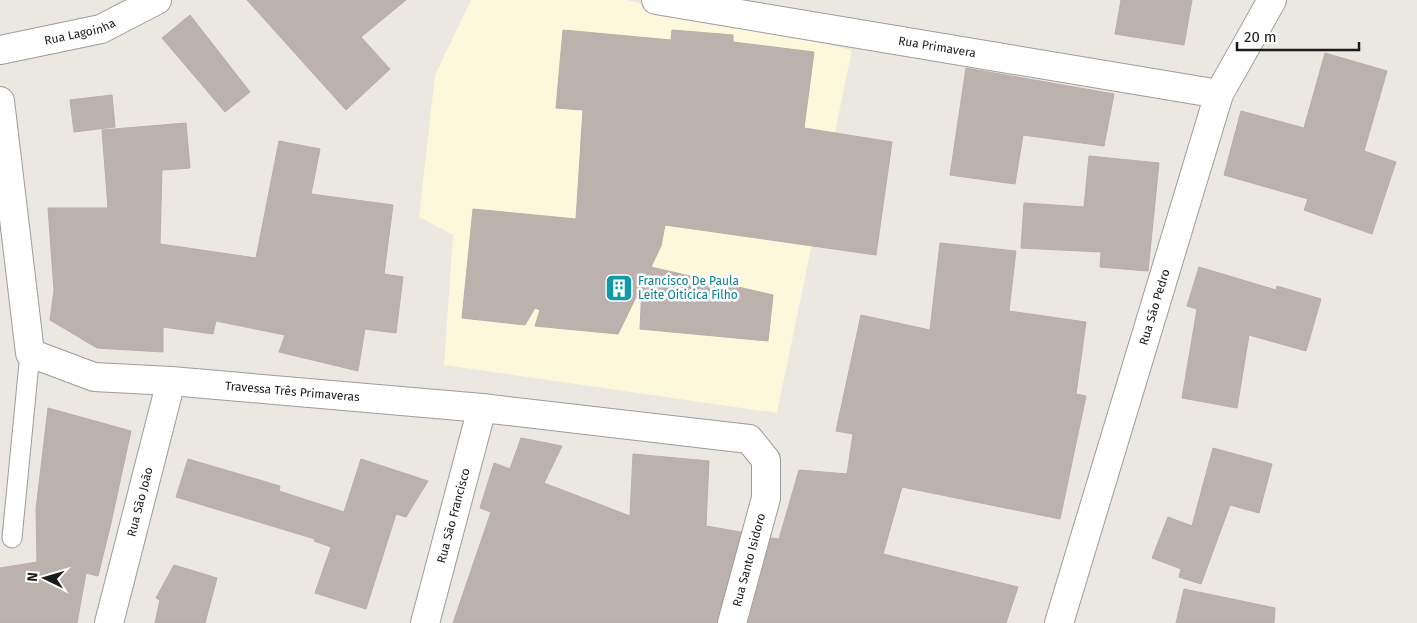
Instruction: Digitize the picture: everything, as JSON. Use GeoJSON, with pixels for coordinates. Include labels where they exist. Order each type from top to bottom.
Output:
{"type":"FeatureCollection","features":[{"type":"Feature","properties":{"kind":"street","name":"Rua Lagoinha"},"geometry":{"type":"LineString","coordinates":[[0,50],[100,29],[157,0]]}},
{"type":"Feature","properties":{"kind":"street","name":"Rua Primavera"},"geometry":{"type":"LineString","coordinates":[[656,0],[1219,94]]}},
{"type":"Feature","properties":{"kind":"street","name":"Rua São Pedro"},"geometry":{"type":"LineString","coordinates":[[1059,623],[1219,94],[1272,0]]}},
{"type":"Feature","properties":{"kind":"street"},"geometry":{"type":"LineString","coordinates":[[0,101],[30,354]]}},
{"type":"Feature","properties":{"kind":"street","name":"Travessa Três Primaveras"},"geometry":{"type":"LineString","coordinates":[[30,354],[94,377],[171,381],[482,408],[749,439],[766,460],[766,498]]}},
{"type":"Feature","properties":{"kind":"street","name":"Rua São João"},"geometry":{"type":"LineString","coordinates":[[109,623],[171,381]]}},
{"type":"Feature","properties":{"kind":"street","name":"Rua São Francisco"},"geometry":{"type":"LineString","coordinates":[[425,623],[482,408]]}},
{"type":"Feature","properties":{"kind":"street","name":"Rua Santo Isidoro"},"geometry":{"type":"LineString","coordinates":[[732,623],[766,498]]}},
{"type":"Feature","properties":{"kind":"lane"},"geometry":{"type":"LineString","coordinates":[[12,538],[30,354]]}},
{"type":"Feature","properties":{"kind":"shaded area"},"geometry":{"type":"Polygon","coordinates":[[[471,0],[627,0],[852,50],[777,413],[444,365],[453,235],[419,217],[435,75],[471,0]]]}},
{"type":"Feature","properties":{"kind":"building"},"geometry":{"type":"Polygon","coordinates":[[[247,0],[406,0],[361,37],[390,69],[346,110],[247,0]]]}},
{"type":"Feature","properties":{"kind":"building"},"geometry":{"type":"Polygon","coordinates":[[[1121,0],[1192,0],[1184,45],[1115,34],[1121,0]]]}},
{"type":"Feature","properties":{"kind":"building"},"geometry":{"type":"Polygon","coordinates":[[[190,15],[250,92],[225,112],[162,38],[190,15]]]}},
{"type":"Feature","properties":{"kind":"building"},"geometry":{"type":"Polygon","coordinates":[[[563,30],[671,40],[672,30],[733,35],[733,42],[814,52],[804,128],[892,142],[876,255],[665,225],[661,246],[651,267],[773,295],[768,341],[640,329],[642,285],[618,334],[535,326],[540,310],[535,308],[525,325],[462,318],[473,209],[576,219],[583,110],[556,108],[563,30]]]}},
{"type":"Feature","properties":{"kind":"building"},"geometry":{"type":"Polygon","coordinates":[[[1325,53],[1387,71],[1364,151],[1396,162],[1372,234],[1304,210],[1308,199],[1224,175],[1241,111],[1304,128],[1325,53]]]}},
{"type":"Feature","properties":{"kind":"building"},"geometry":{"type":"Polygon","coordinates":[[[966,68],[1114,94],[1104,146],[1023,135],[1015,184],[950,175],[966,68]]]}},
{"type":"Feature","properties":{"kind":"building"},"geometry":{"type":"Polygon","coordinates":[[[112,95],[115,127],[74,132],[70,100],[112,95]]]}},
{"type":"Feature","properties":{"kind":"building"},"geometry":{"type":"Polygon","coordinates":[[[186,123],[190,168],[162,170],[160,244],[256,258],[279,141],[320,149],[311,194],[393,205],[384,274],[403,277],[396,333],[365,329],[358,371],[279,352],[285,335],[216,321],[213,334],[163,327],[163,352],[97,348],[50,320],[54,290],[48,208],[108,208],[102,130],[186,123]]]}},
{"type":"Feature","properties":{"kind":"building"},"geometry":{"type":"Polygon","coordinates":[[[1089,156],[1159,163],[1148,271],[1100,267],[1101,252],[1021,248],[1024,203],[1084,207],[1089,156]]]}},
{"type":"Feature","properties":{"kind":"building"},"geometry":{"type":"Polygon","coordinates":[[[940,243],[1016,251],[1009,311],[1086,322],[1076,394],[1086,396],[1060,519],[902,487],[883,554],[1018,587],[1006,623],[748,623],[771,538],[779,539],[799,470],[847,474],[853,434],[836,431],[861,315],[930,330],[940,243]]]}},
{"type":"Feature","properties":{"kind":"building"},"geometry":{"type":"Polygon","coordinates":[[[1199,267],[1276,290],[1277,286],[1321,299],[1306,351],[1249,335],[1237,408],[1182,398],[1197,309],[1187,306],[1199,267]]]}},
{"type":"Feature","properties":{"kind":"building"},"geometry":{"type":"Polygon","coordinates":[[[48,408],[131,431],[111,523],[98,576],[86,573],[77,623],[0,623],[0,568],[37,562],[36,509],[48,408]]]}},
{"type":"Feature","properties":{"kind":"building"},"geometry":{"type":"Polygon","coordinates":[[[521,438],[562,446],[544,483],[630,516],[633,454],[709,461],[706,526],[741,532],[717,623],[453,623],[491,512],[480,508],[494,463],[510,469],[521,438]]]}},
{"type":"Feature","properties":{"kind":"building"},"geometry":{"type":"Polygon","coordinates":[[[1213,448],[1272,464],[1259,513],[1230,505],[1201,584],[1179,577],[1181,569],[1152,558],[1168,517],[1192,526],[1213,448]]]}},
{"type":"Feature","properties":{"kind":"building"},"geometry":{"type":"Polygon","coordinates":[[[188,459],[280,486],[279,491],[344,512],[361,459],[428,481],[406,517],[396,514],[366,609],[315,593],[331,547],[314,541],[315,539],[176,497],[188,459]]]}},
{"type":"Feature","properties":{"kind":"building"},"geometry":{"type":"Polygon","coordinates":[[[174,565],[217,578],[205,623],[155,623],[160,600],[156,598],[174,565]]]}},
{"type":"Feature","properties":{"kind":"building"},"geometry":{"type":"Polygon","coordinates":[[[1184,589],[1275,608],[1274,623],[1176,623],[1184,589]]]}},
{"type":"Feature","properties":{"kind":"place","name":"Francisco De Paula Leite Oiticica Filho"},"geometry":{"type":"Point","coordinates":[619,288]}}]}
